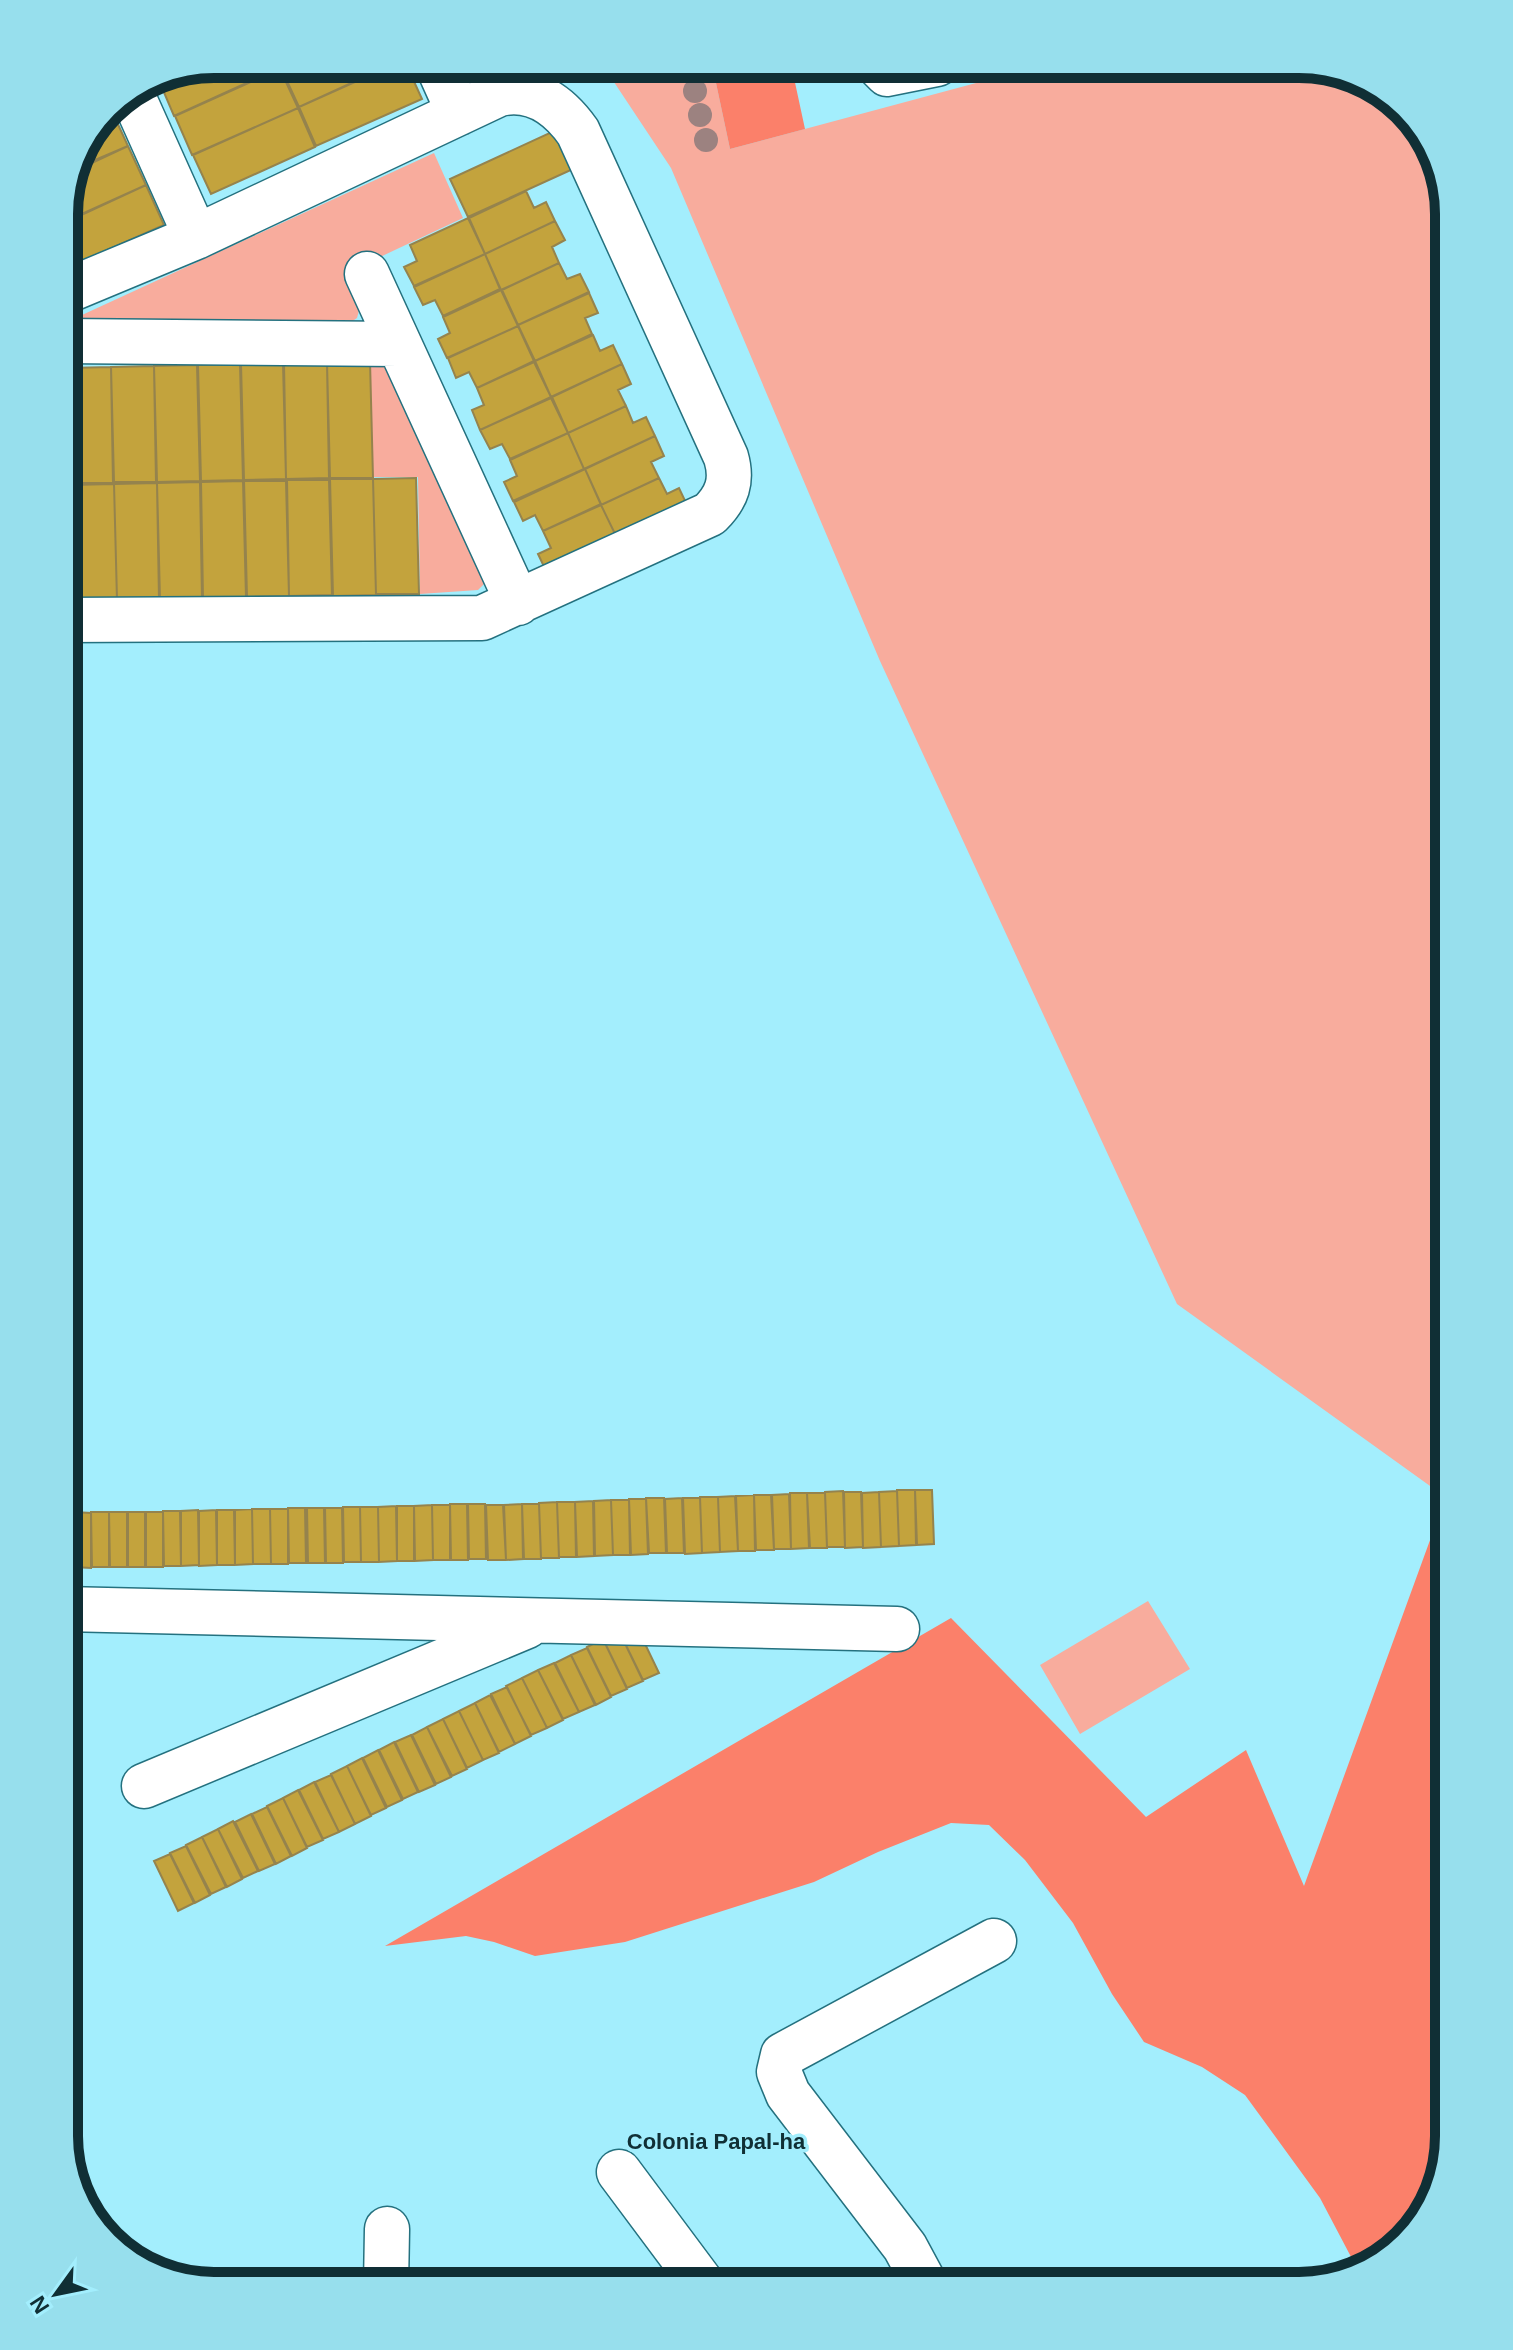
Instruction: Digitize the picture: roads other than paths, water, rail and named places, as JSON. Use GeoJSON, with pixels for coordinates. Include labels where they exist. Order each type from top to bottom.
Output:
{"type":"FeatureCollection","features":[{"type":"Feature","properties":{"kind":"street"},"geometry":{"type":"LineString","coordinates":[[443,78],[459,113]]}},
{"type":"Feature","properties":{"kind":"street"},"geometry":{"type":"LineString","coordinates":[[78,286],[196,237],[499,94],[512,91],[539,97],[567,116],[578,132],[729,468],[727,493],[710,514],[482,618],[78,620]]}},
{"type":"Feature","properties":{"kind":"street"},"geometry":{"type":"LineString","coordinates":[[136,103],[196,237]]}},
{"type":"Feature","properties":{"kind":"street"},"geometry":{"type":"LineString","coordinates":[[367,274],[518,603]]}},
{"type":"Feature","properties":{"kind":"street"},"geometry":{"type":"LineString","coordinates":[[78,341],[398,344]]}},
{"type":"Feature","properties":{"kind":"street"},"geometry":{"type":"LineString","coordinates":[[78,1609],[897,1629]]}},
{"type":"Feature","properties":{"kind":"street"},"geometry":{"type":"LineString","coordinates":[[144,1786],[540,1621]]}},
{"type":"Feature","properties":{"kind":"street"},"geometry":{"type":"LineString","coordinates":[[918,2272],[905,2247],[788,2094],[779,2072],[783,2055],[994,1941]]}},
{"type":"Feature","properties":{"kind":"street"},"geometry":{"type":"LineString","coordinates":[[619,2172],[694,2272]]}},
{"type":"Feature","properties":{"kind":"street"},"geometry":{"type":"LineString","coordinates":[[386,2272],[387,2229]]}},
{"type":"Feature","properties":{"kind":"district","name":"Colonia Papal-ha"},"geometry":{"type":"Point","coordinates":[716,2141]}}]}
